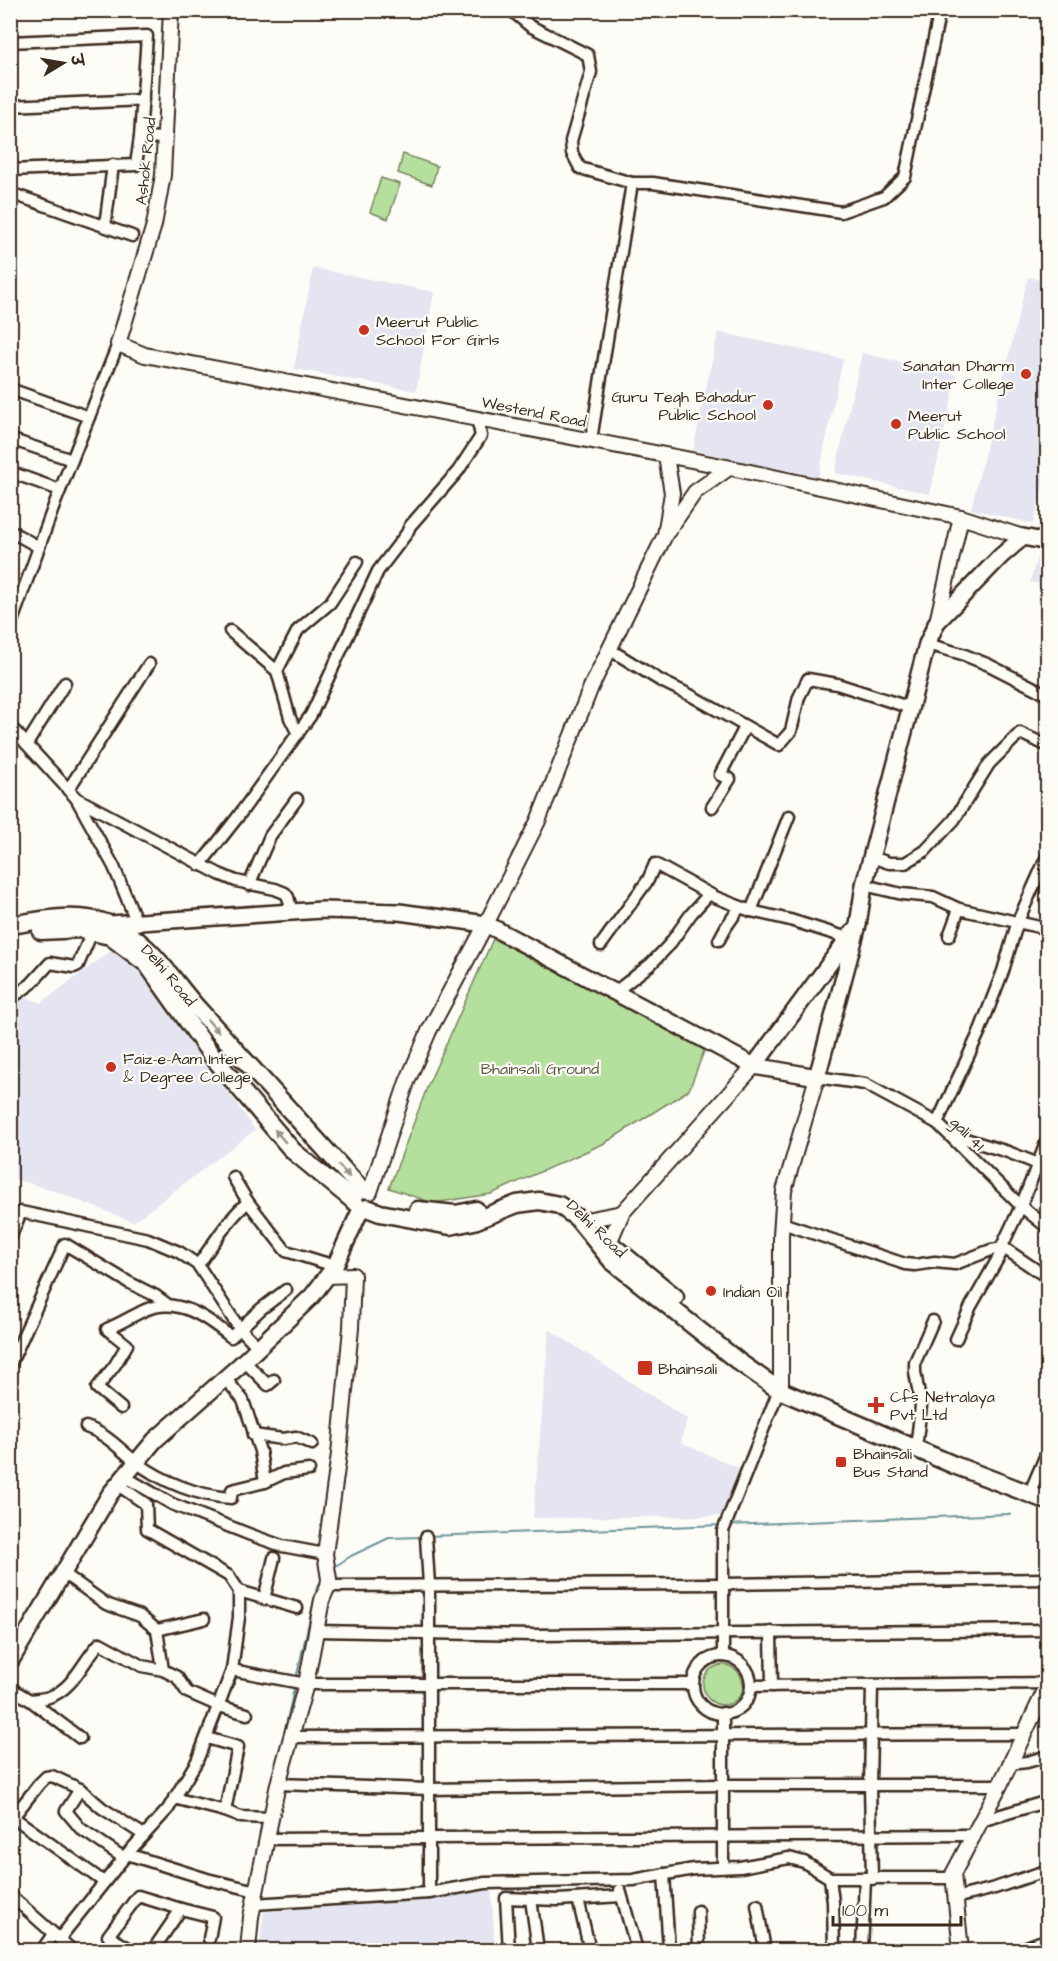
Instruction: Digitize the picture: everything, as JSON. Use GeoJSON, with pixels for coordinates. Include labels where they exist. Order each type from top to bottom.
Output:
{"type":"FeatureCollection","features":[{"type":"Feature","properties":{"kind":"main road","name":"Westend Road"},"geometry":{"type":"LineString","coordinates":[[1023,537],[1047,542]]}},
{"type":"Feature","properties":{"kind":"main road"},"geometry":{"type":"LineString","coordinates":[[10,933],[65,929],[92,932],[137,923],[322,910],[399,912],[486,924],[754,1066],[817,1077],[858,925],[864,885],[927,644],[937,622],[1001,556],[1023,537]]}},
{"type":"Feature","properties":{"kind":"main road","name":"Delhi Road"},"geometry":{"type":"LineString","coordinates":[[10,925],[79,917],[132,938],[155,956],[187,997],[365,1200],[380,1213],[450,1226],[491,1216],[517,1204],[539,1201],[559,1205],[587,1222],[606,1246],[780,1387]]}},
{"type":"Feature","properties":{"kind":"main road"},"geometry":{"type":"LineString","coordinates":[[754,1066],[858,925]]}},
{"type":"Feature","properties":{"kind":"main road"},"geometry":{"type":"LineString","coordinates":[[10,1662],[110,1494],[155,1440],[312,1296],[331,1271],[365,1200],[293,1151],[213,1057],[147,964],[110,930]]}},
{"type":"Feature","properties":{"kind":"main road"},"geometry":{"type":"LineString","coordinates":[[780,1387],[1040,1488]]}},
{"type":"Feature","properties":{"kind":"main road"},"geometry":{"type":"LineString","coordinates":[[780,1387],[954,1465],[1047,1501]]}},
{"type":"Feature","properties":{"kind":"street","name":"Ashok Road"},"geometry":{"type":"LineString","coordinates":[[118,344],[154,225],[163,176],[171,10]]}},
{"type":"Feature","properties":{"kind":"street"},"geometry":{"type":"LineString","coordinates":[[511,10],[530,26],[588,55],[591,72],[571,141],[572,153],[580,168],[632,183],[653,183],[841,212],[884,197],[904,177],[940,10]]}},
{"type":"Feature","properties":{"kind":"street"},"geometry":{"type":"LineString","coordinates":[[10,42],[147,36],[136,165],[10,170]]}},
{"type":"Feature","properties":{"kind":"street"},"geometry":{"type":"LineString","coordinates":[[10,106],[143,100]]}},
{"type":"Feature","properties":{"kind":"street"},"geometry":{"type":"LineString","coordinates":[[140,137],[165,138]]}},
{"type":"Feature","properties":{"kind":"street"},"geometry":{"type":"LineString","coordinates":[[105,226],[113,165]]}},
{"type":"Feature","properties":{"kind":"street"},"geometry":{"type":"LineString","coordinates":[[591,440],[632,183]]}},
{"type":"Feature","properties":{"kind":"street"},"geometry":{"type":"LineString","coordinates":[[10,194],[132,236]]}},
{"type":"Feature","properties":{"kind":"street"},"geometry":{"type":"LineString","coordinates":[[10,627],[60,490],[118,344]]}},
{"type":"Feature","properties":{"kind":"street","name":"Westend Road"},"geometry":{"type":"LineString","coordinates":[[118,344],[145,355],[591,440],[961,517],[1023,537]]}},
{"type":"Feature","properties":{"kind":"street"},"geometry":{"type":"LineString","coordinates":[[10,389],[89,417]]}},
{"type":"Feature","properties":{"kind":"street"},"geometry":{"type":"LineString","coordinates":[[200,865],[311,715],[378,572],[410,526],[458,471],[481,436],[477,418]]}},
{"type":"Feature","properties":{"kind":"street"},"geometry":{"type":"LineString","coordinates":[[10,439],[72,460]]}},
{"type":"Feature","properties":{"kind":"street"},"geometry":{"type":"LineString","coordinates":[[665,535],[672,493],[666,456]]}},
{"type":"Feature","properties":{"kind":"street"},"geometry":{"type":"LineString","coordinates":[[365,1200],[407,1082],[429,1031],[538,821],[591,687],[665,535],[695,492],[729,468]]}},
{"type":"Feature","properties":{"kind":"street"},"geometry":{"type":"LineString","coordinates":[[10,472],[60,490]]}},
{"type":"Feature","properties":{"kind":"street"},"geometry":{"type":"LineString","coordinates":[[937,622],[961,517]]}},
{"type":"Feature","properties":{"kind":"street"},"geometry":{"type":"LineString","coordinates":[[10,531],[39,547]]}},
{"type":"Feature","properties":{"kind":"street"},"geometry":{"type":"LineString","coordinates":[[277,671],[298,630],[330,603],[357,562]]}},
{"type":"Feature","properties":{"kind":"street"},"geometry":{"type":"LineString","coordinates":[[230,632],[277,671],[290,718],[298,734]]}},
{"type":"Feature","properties":{"kind":"street"},"geometry":{"type":"LineString","coordinates":[[927,644],[989,665],[1047,695]]}},
{"type":"Feature","properties":{"kind":"street"},"geometry":{"type":"LineString","coordinates":[[609,649],[639,669],[779,745],[792,731],[799,696],[808,679],[837,684],[911,708]]}},
{"type":"Feature","properties":{"kind":"street"},"geometry":{"type":"LineString","coordinates":[[72,794],[149,664]]}},
{"type":"Feature","properties":{"kind":"street"},"geometry":{"type":"LineString","coordinates":[[27,744],[65,683]]}},
{"type":"Feature","properties":{"kind":"street"},"geometry":{"type":"LineString","coordinates":[[10,726],[72,794],[114,867],[137,923]]}},
{"type":"Feature","properties":{"kind":"street"},"geometry":{"type":"LineString","coordinates":[[712,807],[730,779],[720,775],[745,727]]}},
{"type":"Feature","properties":{"kind":"street"},"geometry":{"type":"LineString","coordinates":[[872,857],[889,863],[905,863],[925,851],[954,820],[989,764],[1020,733],[1047,746]]}},
{"type":"Feature","properties":{"kind":"street"},"geometry":{"type":"LineString","coordinates":[[72,794],[200,865],[249,885],[285,893],[292,912]]}},
{"type":"Feature","properties":{"kind":"street"},"geometry":{"type":"LineString","coordinates":[[249,885],[270,836],[297,799]]}},
{"type":"Feature","properties":{"kind":"street"},"geometry":{"type":"LineString","coordinates":[[751,911],[789,816]]}},
{"type":"Feature","properties":{"kind":"street"},"geometry":{"type":"LineString","coordinates":[[937,1123],[979,1033],[1003,971],[1018,921],[1047,854]]}},
{"type":"Feature","properties":{"kind":"street"},"geometry":{"type":"LineString","coordinates":[[601,945],[648,880],[655,864],[710,894],[740,907],[848,939]]}},
{"type":"Feature","properties":{"kind":"street"},"geometry":{"type":"LineString","coordinates":[[864,885],[902,894],[933,897],[959,909],[1047,929]]}},
{"type":"Feature","properties":{"kind":"street"},"geometry":{"type":"LineString","coordinates":[[615,992],[651,964],[710,894]]}},
{"type":"Feature","properties":{"kind":"street"},"geometry":{"type":"LineString","coordinates":[[719,940],[740,907]]}},
{"type":"Feature","properties":{"kind":"street"},"geometry":{"type":"LineString","coordinates":[[949,936],[959,909]]}},
{"type":"Feature","properties":{"kind":"street"},"geometry":{"type":"LineString","coordinates":[[10,999],[31,984],[50,963],[74,967],[78,965],[92,932]]}},
{"type":"Feature","properties":{"kind":"street"},"geometry":{"type":"LineString","coordinates":[[606,1246],[622,1213],[754,1066]]}},
{"type":"Feature","properties":{"kind":"street"},"geometry":{"type":"LineString","coordinates":[[723,1656],[725,1526],[780,1387],[784,1191],[817,1077]]}},
{"type":"Feature","properties":{"kind":"street","name":"gali 41"},"geometry":{"type":"LineString","coordinates":[[817,1077],[865,1084],[937,1123],[1021,1206],[1047,1228]]}},
{"type":"Feature","properties":{"kind":"street"},"geometry":{"type":"LineString","coordinates":[[946,1134],[1042,1165]]}},
{"type":"Feature","properties":{"kind":"street"},"geometry":{"type":"LineString","coordinates":[[956,1339],[971,1306],[1004,1248],[1003,1244],[1042,1165],[1047,1138]]}},
{"type":"Feature","properties":{"kind":"street"},"geometry":{"type":"LineString","coordinates":[[233,1177],[248,1202],[286,1251],[331,1271],[353,1275],[351,1328],[339,1454],[325,1558],[329,1582],[322,1600],[306,1684],[278,1784],[253,1893],[248,1950]]}},
{"type":"Feature","properties":{"kind":"street"},"geometry":{"type":"LineString","coordinates":[[198,1265],[224,1231],[232,1216],[248,1202]]}},
{"type":"Feature","properties":{"kind":"street"},"geometry":{"type":"LineString","coordinates":[[10,1238],[16,1210],[148,1239],[179,1252],[198,1265],[241,1329],[258,1347]]}},
{"type":"Feature","properties":{"kind":"street"},"geometry":{"type":"LineString","coordinates":[[587,1222],[622,1213]]}},
{"type":"Feature","properties":{"kind":"street"},"geometry":{"type":"LineString","coordinates":[[782,1223],[905,1264],[935,1262],[955,1264],[991,1250],[1004,1248],[1047,1278]]}},
{"type":"Feature","properties":{"kind":"street"},"geometry":{"type":"LineString","coordinates":[[10,1365],[65,1244],[167,1304],[189,1309],[210,1320],[231,1336],[286,1290]]}},
{"type":"Feature","properties":{"kind":"street"},"geometry":{"type":"LineString","coordinates":[[121,1408],[97,1388],[127,1345],[107,1329],[147,1309],[167,1304]]}},
{"type":"Feature","properties":{"kind":"street"},"geometry":{"type":"LineString","coordinates":[[918,1440],[921,1406],[915,1362],[933,1321]]}},
{"type":"Feature","properties":{"kind":"street"},"geometry":{"type":"LineString","coordinates":[[244,1360],[268,1385],[274,1380]]}},
{"type":"Feature","properties":{"kind":"street"},"geometry":{"type":"LineString","coordinates":[[225,1378],[243,1400],[260,1451],[266,1482]]}},
{"type":"Feature","properties":{"kind":"street"},"geometry":{"type":"LineString","coordinates":[[86,1427],[99,1431],[137,1462],[166,1480],[213,1497],[231,1498],[232,1490],[266,1482],[284,1473],[309,1470]]}},
{"type":"Feature","properties":{"kind":"street"},"geometry":{"type":"LineString","coordinates":[[253,1435],[283,1439],[296,1437],[312,1444]]}},
{"type":"Feature","properties":{"kind":"street"},"geometry":{"type":"LineString","coordinates":[[1040,1488],[1047,1450]]}},
{"type":"Feature","properties":{"kind":"street"},"geometry":{"type":"LineString","coordinates":[[121,1481],[251,1535],[325,1558]]}},
{"type":"Feature","properties":{"kind":"street"},"geometry":{"type":"LineString","coordinates":[[42,1950],[104,1882],[174,1798],[197,1761],[232,1670],[240,1617],[239,1591],[229,1576],[147,1529],[146,1504],[121,1481]]}},
{"type":"Feature","properties":{"kind":"street"},"geometry":{"type":"LineString","coordinates":[[426,1536],[429,1585],[429,1893]]}},
{"type":"Feature","properties":{"kind":"street"},"geometry":{"type":"LineString","coordinates":[[264,1599],[274,1558]]}},
{"type":"Feature","properties":{"kind":"street"},"geometry":{"type":"LineString","coordinates":[[63,1573],[106,1604],[140,1616],[158,1630],[163,1670]]}},
{"type":"Feature","properties":{"kind":"street"},"geometry":{"type":"LineString","coordinates":[[329,1582],[429,1585],[723,1584],[1047,1579]]}},
{"type":"Feature","properties":{"kind":"street"},"geometry":{"type":"LineString","coordinates":[[239,1591],[297,1608]]}},
{"type":"Feature","properties":{"kind":"street"},"geometry":{"type":"LineString","coordinates":[[158,1630],[204,1619]]}},
{"type":"Feature","properties":{"kind":"street"},"geometry":{"type":"LineString","coordinates":[[316,1631],[535,1635],[1047,1630]]}},
{"type":"Feature","properties":{"kind":"street"},"geometry":{"type":"LineString","coordinates":[[771,1632],[772,1686]]}},
{"type":"Feature","properties":{"kind":"street"},"geometry":{"type":"LineString","coordinates":[[30,1700],[49,1697],[68,1686],[88,1655],[100,1642],[142,1666],[163,1670],[177,1677],[187,1692],[219,1706],[247,1714]]}},
{"type":"Feature","properties":{"kind":"street"},"geometry":{"type":"LineString","coordinates":[[715,1656],[737,1660],[743,1665],[750,1678],[749,1693],[742,1705],[723,1713],[712,1711],[702,1705],[696,1696],[693,1684],[694,1677],[702,1664],[715,1656]]}},
{"type":"Feature","properties":{"kind":"street"},"geometry":{"type":"LineString","coordinates":[[232,1670],[306,1684],[693,1684]]}},
{"type":"Feature","properties":{"kind":"street"},"geometry":{"type":"LineString","coordinates":[[750,1686],[1047,1684],[1000,1785],[953,1874],[961,1950]]}},
{"type":"Feature","properties":{"kind":"street"},"geometry":{"type":"LineString","coordinates":[[862,1950],[871,1836],[872,1685]]}},
{"type":"Feature","properties":{"kind":"street"},"geometry":{"type":"LineString","coordinates":[[10,1688],[30,1700],[80,1738]]}},
{"type":"Feature","properties":{"kind":"street"},"geometry":{"type":"LineString","coordinates":[[723,1713],[723,1867]]}},
{"type":"Feature","properties":{"kind":"street"},"geometry":{"type":"LineString","coordinates":[[292,1737],[1023,1734]]}},
{"type":"Feature","properties":{"kind":"street"},"geometry":{"type":"LineString","coordinates":[[207,1738],[238,1747],[225,1812]]}},
{"type":"Feature","properties":{"kind":"street"},"geometry":{"type":"LineString","coordinates":[[1009,1764],[1047,1756]]}},
{"type":"Feature","properties":{"kind":"street"},"geometry":{"type":"LineString","coordinates":[[104,1882],[12,1819],[39,1784],[46,1777],[52,1776],[80,1789],[102,1808],[144,1835]]}},
{"type":"Feature","properties":{"kind":"street"},"geometry":{"type":"LineString","coordinates":[[278,1784],[428,1789],[723,1785],[1000,1785]]}},
{"type":"Feature","properties":{"kind":"street"},"geometry":{"type":"LineString","coordinates":[[80,1789],[66,1811],[81,1828],[125,1856],[253,1893],[429,1893],[485,1883],[633,1880],[694,1869],[740,1867],[789,1858],[804,1862],[830,1878],[953,1878]]}},
{"type":"Feature","properties":{"kind":"street"},"geometry":{"type":"LineString","coordinates":[[174,1798],[241,1817],[272,1818]]}},
{"type":"Feature","properties":{"kind":"street"},"geometry":{"type":"LineString","coordinates":[[981,1821],[1047,1801]]}},
{"type":"Feature","properties":{"kind":"street"},"geometry":{"type":"LineString","coordinates":[[267,1839],[973,1835]]}},
{"type":"Feature","properties":{"kind":"street"},"geometry":{"type":"LineString","coordinates":[[955,1898],[995,1888],[1047,1870]]}},
{"type":"Feature","properties":{"kind":"street"},"geometry":{"type":"LineString","coordinates":[[664,1874],[669,1950]]}},
{"type":"Feature","properties":{"kind":"street"},"geometry":{"type":"LineString","coordinates":[[830,1878],[834,1950]]}},
{"type":"Feature","properties":{"kind":"street"},"geometry":{"type":"LineString","coordinates":[[617,1880],[637,1950]]}},
{"type":"Feature","properties":{"kind":"street"},"geometry":{"type":"LineString","coordinates":[[10,1895],[72,1950]]}},
{"type":"Feature","properties":{"kind":"street"},"geometry":{"type":"LineString","coordinates":[[132,1950],[108,1936],[138,1896],[213,1917],[209,1939]]}},
{"type":"Feature","properties":{"kind":"street"},"geometry":{"type":"LineString","coordinates":[[509,1950],[506,1898],[578,1899],[621,1896]]}},
{"type":"Feature","properties":{"kind":"street"},"geometry":{"type":"LineString","coordinates":[[531,1899],[538,1950]]}},
{"type":"Feature","properties":{"kind":"street"},"geometry":{"type":"LineString","coordinates":[[578,1899],[588,1942]]}},
{"type":"Feature","properties":{"kind":"street"},"geometry":{"type":"LineString","coordinates":[[757,1905],[765,1950]]}},
{"type":"Feature","properties":{"kind":"street"},"geometry":{"type":"LineString","coordinates":[[153,1950],[181,1909]]}},
{"type":"Feature","properties":{"kind":"street"},"geometry":{"type":"LineString","coordinates":[[698,1911],[699,1950]]}},
{"type":"Feature","properties":{"kind":"street"},"geometry":{"type":"LineString","coordinates":[[1018,1950],[1047,1939]]}},
{"type":"Feature","properties":{"kind":"shaded area","name":"Meerut Public School For Girls"},"geometry":{"type":"Polygon","coordinates":[[[313,268],[434,292],[416,391],[294,369],[313,268]]]}},
{"type":"Feature","properties":{"kind":"shaded area","name":"Sanatan Dharm Inter College"},"geometry":{"type":"Polygon","coordinates":[[[1028,277],[1048,282],[1048,466],[1033,524],[971,509],[1028,277]]]}},
{"type":"Feature","properties":{"kind":"shaded area","name":"Guru Tegh Bahadur Public School"},"geometry":{"type":"Polygon","coordinates":[[[718,332],[843,359],[818,478],[693,450],[718,332]]]}},
{"type":"Feature","properties":{"kind":"shaded area","name":"Meerut Public School"},"geometry":{"type":"Polygon","coordinates":[[[862,353],[957,375],[930,494],[835,473],[862,353]]]}},
{"type":"Feature","properties":{"kind":"shaded area"},"geometry":{"type":"Polygon","coordinates":[[[1040,547],[1047,549],[1047,585],[1030,582],[1040,547]]]}},
{"type":"Feature","properties":{"kind":"shaded area","name":"Faiz-e-Aam Inter & Degree College"},"geometry":{"type":"Polygon","coordinates":[[[111,951],[127,956],[158,990],[255,1130],[133,1222],[52,1190],[11,1178],[10,997],[16,992],[41,1003],[111,951]]]}},
{"type":"Feature","properties":{"kind":"shaded area"},"geometry":{"type":"Polygon","coordinates":[[[549,1329],[687,1419],[681,1443],[741,1469],[723,1516],[533,1518],[549,1329]]]}},
{"type":"Feature","properties":{"kind":"shaded area"},"geometry":{"type":"Polygon","coordinates":[[[491,1884],[495,1950],[259,1950],[264,1912],[433,1898],[491,1884]]]}},
{"type":"Feature","properties":{"kind":"green space"},"geometry":{"type":"Polygon","coordinates":[[[403,154],[437,166],[432,185],[398,173],[403,154]]]}},
{"type":"Feature","properties":{"kind":"green space"},"geometry":{"type":"Polygon","coordinates":[[[381,178],[400,184],[388,219],[370,212],[381,178]]]}},
{"type":"Feature","properties":{"kind":"green space","name":"Bhainsali Ground"},"geometry":{"type":"Polygon","coordinates":[[[493,939],[706,1046],[689,1090],[605,1143],[491,1194],[433,1203],[389,1188],[428,1085],[493,939]]]}},
{"type":"Feature","properties":{"kind":"green space"},"geometry":{"type":"Polygon","coordinates":[[[723,1665],[731,1666],[737,1671],[742,1677],[742,1693],[737,1699],[731,1704],[723,1705],[715,1704],[709,1699],[704,1693],[703,1685],[704,1677],[709,1671],[715,1666],[723,1665]]]}},
{"type":"Feature","properties":{"kind":"waterway"},"geometry":{"type":"LineString","coordinates":[[728,1525],[1010,1514]]}},
{"type":"Feature","properties":{"kind":"waterway"},"geometry":{"type":"LineString","coordinates":[[428,1536],[722,1525]]}},
{"type":"Feature","properties":{"kind":"waterway"},"geometry":{"type":"LineString","coordinates":[[334,1567],[351,1556],[389,1538],[423,1537]]}},
{"type":"Feature","properties":{"kind":"waterway"},"geometry":{"type":"LineString","coordinates":[[296,1679],[317,1587],[322,1580]]}},
{"type":"Feature","properties":{"kind":"waterway"},"geometry":{"type":"LineString","coordinates":[[278,1761],[295,1684]]}},
{"type":"Feature","properties":{"kind":"waterway"},"geometry":{"type":"LineString","coordinates":[[241,1950],[244,1919]]}},
{"type":"Feature","properties":{"kind":"place","name":"Meerut Public School For Girls"},"geometry":{"type":"Point","coordinates":[364,330]}},
{"type":"Feature","properties":{"kind":"place","name":"Sanatan Dharm Inter College"},"geometry":{"type":"Point","coordinates":[1026,374]}},
{"type":"Feature","properties":{"kind":"place","name":"Guru Tegh Bahadur Public School"},"geometry":{"type":"Point","coordinates":[768,405]}},
{"type":"Feature","properties":{"kind":"place","name":"Meerut Public School"},"geometry":{"type":"Point","coordinates":[896,424]}},
{"type":"Feature","properties":{"kind":"place","name":"Faiz-e-Aam Inter & Degree College"},"geometry":{"type":"Point","coordinates":[111,1067]}},
{"type":"Feature","properties":{"kind":"place","name":"Indian Oil"},"geometry":{"type":"Point","coordinates":[711,1291]}},
{"type":"Feature","properties":{"kind":"place","name":"Bhainsali"},"geometry":{"type":"Point","coordinates":[645,1368]}},
{"type":"Feature","properties":{"kind":"place","name":"Cfs Netralaya Pvt Ltd"},"geometry":{"type":"Point","coordinates":[876,1405]}},
{"type":"Feature","properties":{"kind":"place","name":"Bhainsali Bus Stand"},"geometry":{"type":"Point","coordinates":[841,1462]}}]}
